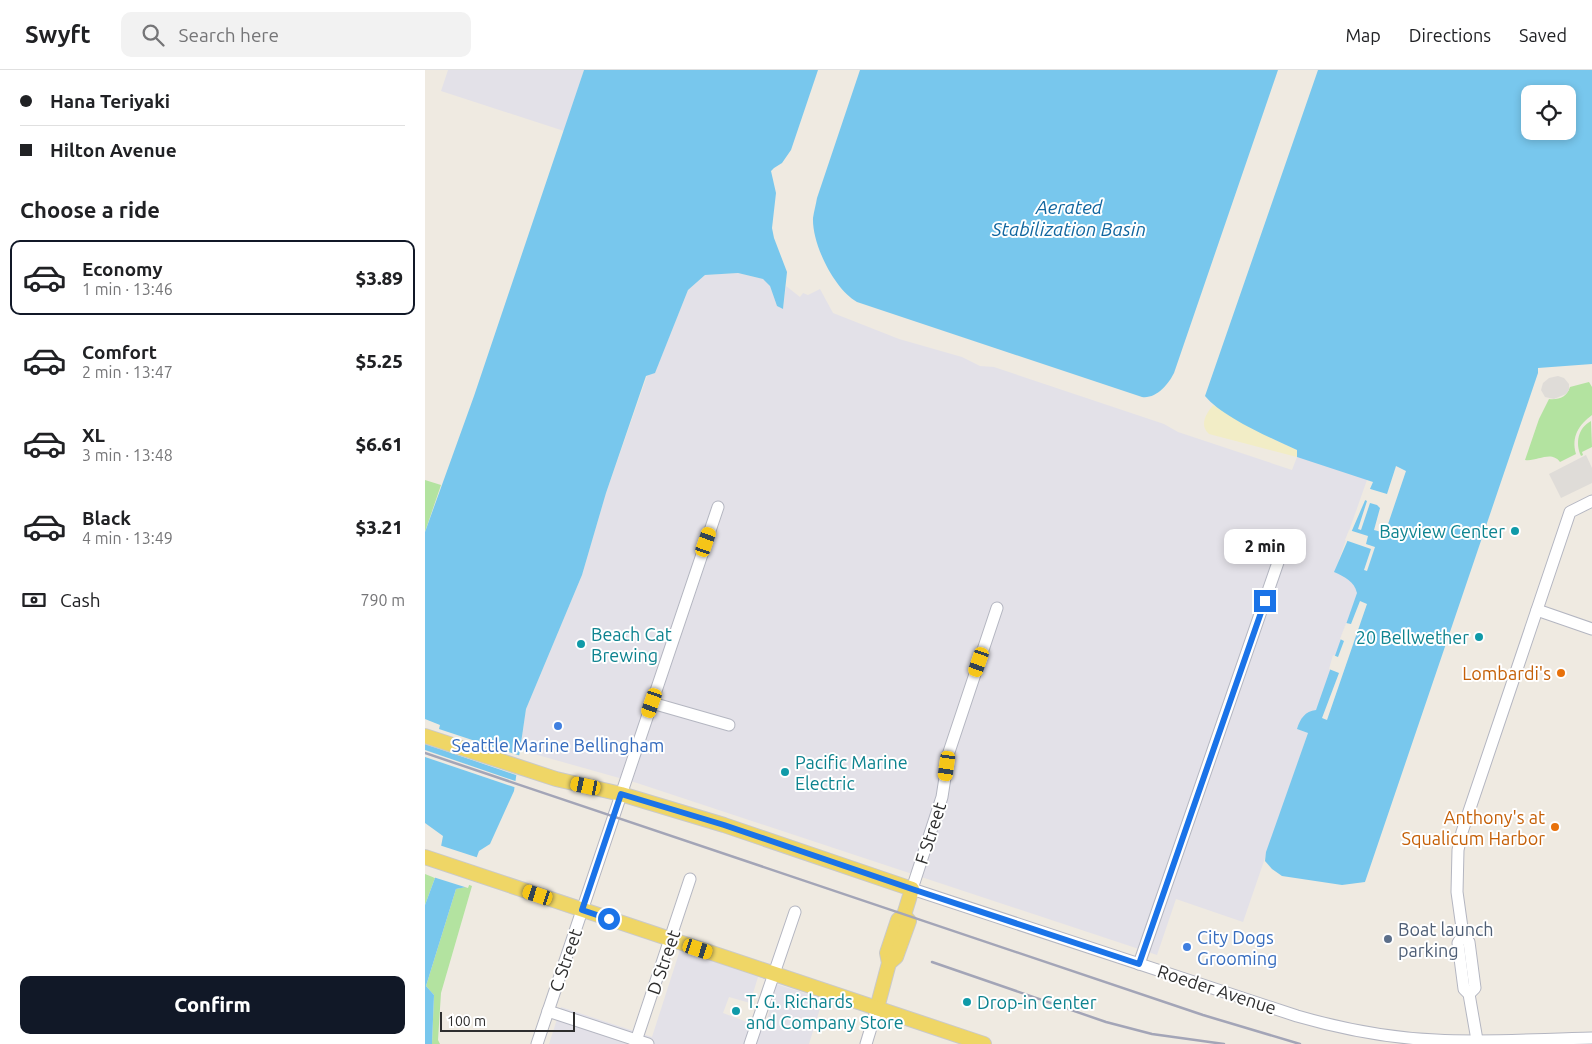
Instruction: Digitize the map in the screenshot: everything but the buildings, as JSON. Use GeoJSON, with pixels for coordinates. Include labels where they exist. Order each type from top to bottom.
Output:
{"type":"FeatureCollection","features":[{"type":"Feature","properties":{"kind":"main road","name":"Roeder Avenue"},"geometry":{"type":"LineString","coordinates":[[425,736],[541,775],[621,794],[724,825],[912,889]]}},
{"type":"Feature","properties":{"kind":"main road"},"geometry":{"type":"LineString","coordinates":[[425,857],[979,1043]]}},
{"type":"Feature","properties":{"kind":"main road","name":"F Street"},"geometry":{"type":"LineString","coordinates":[[877,1008],[889,963],[897,957],[909,921],[904,914],[912,889]]}},
{"type":"Feature","properties":{"kind":"street"},"geometry":{"type":"LineString","coordinates":[[1477,1040],[1469,994],[1475,988],[1469,942],[1463,935],[1457,884],[1458,850],[1570,512],[1592,501]]}},
{"type":"Feature","properties":{"kind":"street","name":"C Street"},"geometry":{"type":"LineString","coordinates":[[537,1044],[718,507]]}},
{"type":"Feature","properties":{"kind":"street"},"geometry":{"type":"LineString","coordinates":[[1139,964],[1284,545]]}},
{"type":"Feature","properties":{"kind":"street","name":"F Street"},"geometry":{"type":"LineString","coordinates":[[912,889],[942,796],[949,752],[997,608]]}},
{"type":"Feature","properties":{"kind":"street"},"geometry":{"type":"LineString","coordinates":[[1537,610],[1592,629]]}},
{"type":"Feature","properties":{"kind":"street"},"geometry":{"type":"LineString","coordinates":[[652,703],[729,725]]}},
{"type":"Feature","properties":{"kind":"street","name":"D Street"},"geometry":{"type":"LineString","coordinates":[[636,1042],[690,879]]}},
{"type":"Feature","properties":{"kind":"street","name":"Roeder Avenue"},"geometry":{"type":"LineString","coordinates":[[912,889],[1297,1016],[1327,1024],[1383,1035],[1449,1041],[1592,1038]]}},
{"type":"Feature","properties":{"kind":"street"},"geometry":{"type":"LineString","coordinates":[[750,1044],[795,912]]}},
{"type":"Feature","properties":{"kind":"street","name":"F Street"},"geometry":{"type":"LineString","coordinates":[[866,1044],[877,1008]]}},
{"type":"Feature","properties":{"kind":"street"},"geometry":{"type":"LineString","coordinates":[[548,1011],[636,1042],[648,1044]]}},
{"type":"Feature","properties":{"kind":"shaded area"},"geometry":{"type":"Polygon","coordinates":[[[448,70],[584,70],[564,131],[441,91],[448,70]]]}},
{"type":"Feature","properties":{"kind":"shaded area"},"geometry":{"type":"Polygon","coordinates":[[[738,273],[763,279],[770,286],[777,306],[783,309],[786,286],[800,297],[803,293],[808,295],[820,289],[833,313],[899,339],[962,357],[980,366],[994,367],[1164,424],[1178,432],[1292,470],[1297,457],[1368,477],[1335,571],[1349,579],[1358,593],[1316,711],[1297,729],[1308,733],[1243,922],[1176,899],[1157,955],[637,783],[520,750],[526,709],[582,575],[606,493],[647,376],[655,372],[688,290],[705,275],[738,273]]]}},
{"type":"Feature","properties":{"kind":"shaded area"},"geometry":{"type":"Polygon","coordinates":[[[1558,376],[1564,378],[1569,384],[1569,390],[1566,394],[1554,399],[1545,397],[1541,390],[1543,383],[1549,378],[1558,376]]]}},
{"type":"Feature","properties":{"kind":"shaded area"},"geometry":{"type":"Polygon","coordinates":[[[1586,455],[1592,468],[1592,483],[1561,498],[1549,474],[1586,455]]]}},
{"type":"Feature","properties":{"kind":"shaded area"},"geometry":{"type":"Polygon","coordinates":[[[680,950],[758,977],[750,1003],[729,997],[723,1013],[747,1022],[765,1027],[776,984],[823,999],[809,1044],[549,1044],[561,1007],[652,1037],[680,950]]]}},
{"type":"Feature","properties":{"kind":"green space"},"geometry":{"type":"Polygon","coordinates":[[[1589,382],[1592,387],[1592,415],[1583,423],[1575,436],[1576,454],[1560,462],[1552,457],[1525,460],[1539,419],[1549,399],[1562,397],[1570,387],[1589,382]]]}},
{"type":"Feature","properties":{"kind":"green space"},"geometry":{"type":"Polygon","coordinates":[[[1591,421],[1592,447],[1582,452],[1583,455],[1581,456],[1578,446],[1579,436],[1583,428],[1591,421]]]}},
{"type":"Feature","properties":{"kind":"green space"},"geometry":{"type":"Polygon","coordinates":[[[425,480],[441,485],[425,532],[425,480]]]}},
{"type":"Feature","properties":{"kind":"green space"},"geometry":{"type":"Polygon","coordinates":[[[425,874],[435,878],[425,905],[425,874]]]}},
{"type":"Feature","properties":{"kind":"green space"},"geometry":{"type":"Polygon","coordinates":[[[467,884],[472,886],[441,993],[438,1040],[440,1044],[432,1044],[434,995],[426,986],[456,889],[465,887],[467,884]]]}},
{"type":"Feature","properties":{"kind":"sand"},"geometry":{"type":"Polygon","coordinates":[[[1213,405],[1271,438],[1297,450],[1297,457],[1209,434],[1204,427],[1204,423],[1213,405]]]}},
{"type":"Feature","properties":{"kind":"water"},"geometry":{"type":"Polygon","coordinates":[[[584,70],[818,70],[791,150],[782,163],[771,171],[776,193],[772,228],[787,272],[783,309],[777,306],[770,286],[763,279],[738,273],[705,275],[688,290],[655,373],[646,376],[606,493],[582,575],[526,709],[514,791],[490,844],[479,851],[466,887],[456,889],[426,986],[434,995],[432,1044],[425,1044],[425,905],[435,878],[443,836],[425,823],[425,532],[474,396],[584,70]]]}},
{"type":"Feature","properties":{"kind":"water","name":"Aerated Stabilization Basin"},"geometry":{"type":"Polygon","coordinates":[[[860,70],[1278,70],[1174,373],[1161,390],[1152,396],[1142,397],[857,302],[848,296],[833,277],[820,253],[813,218],[817,198],[860,70]]]}},
{"type":"Feature","properties":{"kind":"water"},"geometry":{"type":"Polygon","coordinates":[[[1318,70],[1592,70],[1592,364],[1538,368],[1538,373],[1365,882],[1342,885],[1282,876],[1265,861],[1266,852],[1308,733],[1297,729],[1298,725],[1306,714],[1316,710],[1357,593],[1351,582],[1334,572],[1373,482],[1297,457],[1297,450],[1235,419],[1205,396],[1318,70]]]}},
{"type":"Feature","properties":{"kind":"pier"},"geometry":{"type":"Polygon","coordinates":[[[1396,466],[1406,471],[1385,533],[1374,530],[1380,508],[1370,503],[1361,530],[1358,529],[1367,501],[1363,499],[1367,488],[1387,494],[1396,466]]]}},
{"type":"Feature","properties":{"kind":"pier"},"geometry":{"type":"Polygon","coordinates":[[[1349,530],[1368,536],[1366,544],[1375,547],[1367,571],[1364,570],[1371,549],[1345,540],[1349,530]]]}},
{"type":"Feature","properties":{"kind":"pier"},"geometry":{"type":"Polygon","coordinates":[[[1360,601],[1367,604],[1327,720],[1322,718],[1339,673],[1329,669],[1333,655],[1338,657],[1344,641],[1340,639],[1346,623],[1351,624],[1360,601]]]}},
{"type":"Feature","properties":{"kind":"pier"},"geometry":{"type":"Polygon","coordinates":[[[425,719],[440,725],[439,729],[521,756],[519,776],[425,744],[425,719]]]}},
{"type":"Feature","properties":{"kind":"pier"},"geometry":{"type":"Polygon","coordinates":[[[425,750],[518,782],[517,788],[425,757],[425,750]]]}},
{"type":"Feature","properties":{"kind":"pier"},"geometry":{"type":"Polygon","coordinates":[[[439,845],[479,858],[468,888],[433,877],[439,845]]]}},
{"type":"Feature","properties":{"kind":"railway"},"geometry":{"type":"LineString","coordinates":[[425,753],[1203,1015],[1300,1044]]}},
{"type":"Feature","properties":{"kind":"railway"},"geometry":{"type":"LineString","coordinates":[[932,962],[1106,1022],[1152,1034],[1224,1044]]}},
{"type":"Feature","properties":{"kind":"place","name":"Bayview Center"},"geometry":{"type":"Point","coordinates":[1515,531]}},
{"type":"Feature","properties":{"kind":"place","name":"20 Bellwether"},"geometry":{"type":"Point","coordinates":[1479,637]}},
{"type":"Feature","properties":{"kind":"place","name":"Beach Cat Brewing"},"geometry":{"type":"Point","coordinates":[581,644]}},
{"type":"Feature","properties":{"kind":"place","name":"Lombardi's"},"geometry":{"type":"Point","coordinates":[1561,673]}},
{"type":"Feature","properties":{"kind":"place","name":"Seattle Marine Bellingham"},"geometry":{"type":"Point","coordinates":[558,726]}},
{"type":"Feature","properties":{"kind":"place","name":"Pacific Marine Electric"},"geometry":{"type":"Point","coordinates":[785,772]}},
{"type":"Feature","properties":{"kind":"place","name":"Anthony's at Squalicum Harbor"},"geometry":{"type":"Point","coordinates":[1555,827]}},
{"type":"Feature","properties":{"kind":"place","name":"Boat launch parking"},"geometry":{"type":"Point","coordinates":[1388,939]}},
{"type":"Feature","properties":{"kind":"place","name":"City Dogs Grooming"},"geometry":{"type":"Point","coordinates":[1187,947]}},
{"type":"Feature","properties":{"kind":"place","name":"Drop-in Center"},"geometry":{"type":"Point","coordinates":[967,1002]}},
{"type":"Feature","properties":{"kind":"place","name":"T. G. Richards and Company Store"},"geometry":{"type":"Point","coordinates":[736,1011]}},
{"type":"Feature","properties":{"kind":"route"},"geometry":{"type":"LineString","coordinates":[[609,919],[582,910],[621,794],[724,825],[1139,964],[1265,601]]}}]}
